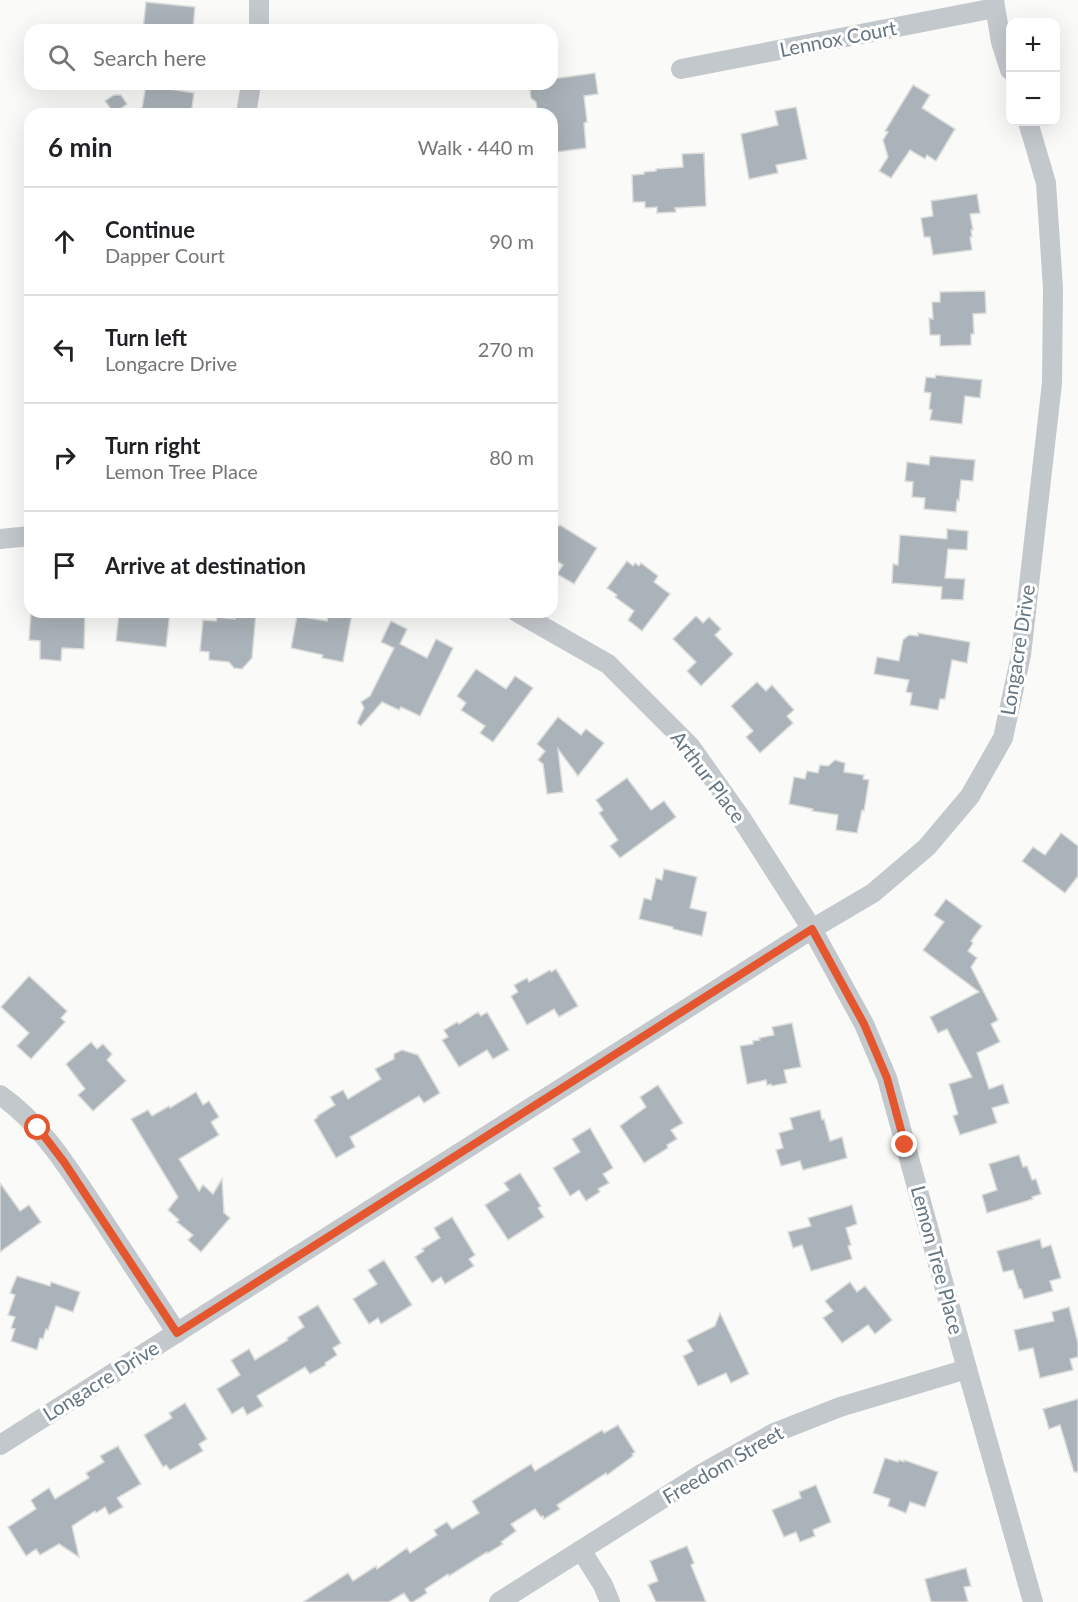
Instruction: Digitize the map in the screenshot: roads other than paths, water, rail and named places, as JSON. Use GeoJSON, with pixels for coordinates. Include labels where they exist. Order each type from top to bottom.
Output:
{"type":"FeatureCollection","features":[{"type":"Feature","properties":{"kind":"street"},"geometry":{"type":"LineString","coordinates":[[259,0],[259,24]]}},
{"type":"Feature","properties":{"kind":"street"},"geometry":{"type":"LineString","coordinates":[[995,4],[1001,42],[1006,56]]}},
{"type":"Feature","properties":{"kind":"street","name":"Lennox Court"},"geometry":{"type":"LineString","coordinates":[[681,69],[995,4]]}},
{"type":"Feature","properties":{"kind":"street"},"geometry":{"type":"LineString","coordinates":[[247,108],[250,90]]}},
{"type":"Feature","properties":{"kind":"street","name":"Longacre Drive"},"geometry":{"type":"LineString","coordinates":[[0,1445],[812,929],[873,893],[927,847],[970,796],[1003,738],[1021,655],[1052,383],[1053,288],[1046,183],[1029,126]]}},
{"type":"Feature","properties":{"kind":"street"},"geometry":{"type":"LineString","coordinates":[[0,539],[24,537]]}},
{"type":"Feature","properties":{"kind":"street","name":"Arthur Place"},"geometry":{"type":"LineString","coordinates":[[528,618],[608,664],[690,746],[741,818],[812,929]]}},
{"type":"Feature","properties":{"kind":"street","name":"Lemon Tree Place"},"geometry":{"type":"LineString","coordinates":[[812,929],[864,1024],[887,1078],[1034,1602]]}},
{"type":"Feature","properties":{"kind":"street"},"geometry":{"type":"LineString","coordinates":[[0,1095],[38,1128],[64,1162],[177,1333]]}},
{"type":"Feature","properties":{"kind":"street","name":"Freedom Street"},"geometry":{"type":"LineString","coordinates":[[499,1602],[703,1473],[774,1433],[840,1407],[967,1369]]}},
{"type":"Feature","properties":{"kind":"street"},"geometry":{"type":"LineString","coordinates":[[581,1550],[603,1585],[610,1602]]}}]}
